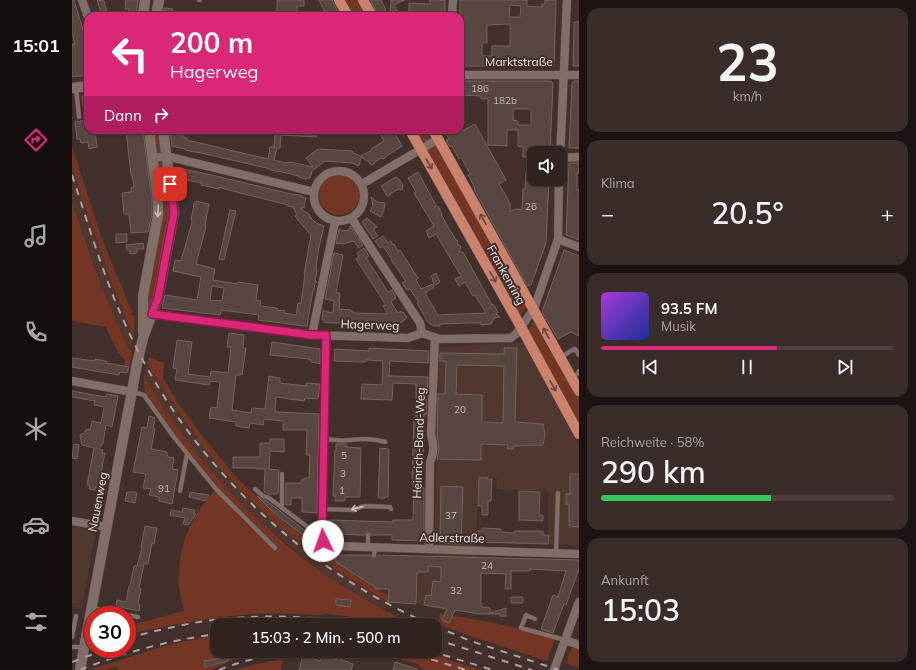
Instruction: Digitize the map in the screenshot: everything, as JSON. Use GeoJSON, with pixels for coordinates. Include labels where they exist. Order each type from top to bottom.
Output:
{"type":"FeatureCollection","features":[{"type":"Feature","properties":{"kind":"main road"},"geometry":{"type":"LineString","coordinates":[[339,0],[346,12]]}},
{"type":"Feature","properties":{"kind":"main road"},"geometry":{"type":"LineString","coordinates":[[364,0],[370,12]]}},
{"type":"Feature","properties":{"kind":"main road","name":"Frankenring"},"geometry":{"type":"LineString","coordinates":[[412,134],[521,327],[579,434]]}},
{"type":"Feature","properties":{"kind":"main road","name":"Frankenring"},"geometry":{"type":"LineString","coordinates":[[435,135],[534,309],[560,358],[576,375],[579,391]]}},
{"type":"Feature","properties":{"kind":"street"},"geometry":{"type":"LineString","coordinates":[[82,0],[86,12]]}},
{"type":"Feature","properties":{"kind":"street"},"geometry":{"type":"LineString","coordinates":[[144,12],[145,0]]}},
{"type":"Feature","properties":{"kind":"street"},"geometry":{"type":"LineString","coordinates":[[156,12],[158,0]]}},
{"type":"Feature","properties":{"kind":"street"},"geometry":{"type":"LineString","coordinates":[[452,12],[453,0]]}},
{"type":"Feature","properties":{"kind":"street"},"geometry":{"type":"LineString","coordinates":[[560,146],[566,0]]}},
{"type":"Feature","properties":{"kind":"street","name":"Marktstraße"},"geometry":{"type":"LineString","coordinates":[[464,75],[579,75]]}},
{"type":"Feature","properties":{"kind":"street"},"geometry":{"type":"LineString","coordinates":[[74,88],[84,87]]}},
{"type":"Feature","properties":{"kind":"street","name":"Nauenweg"},"geometry":{"type":"LineString","coordinates":[[148,313],[143,296],[158,215],[158,203],[150,134]]}},
{"type":"Feature","properties":{"kind":"street","name":"Nauenweg"},"geometry":{"type":"LineString","coordinates":[[92,606],[137,364],[148,313],[158,298],[174,213],[163,134]]}},
{"type":"Feature","properties":{"kind":"street"},"geometry":{"type":"LineString","coordinates":[[362,184],[421,149],[435,135]]}},
{"type":"Feature","properties":{"kind":"street"},"geometry":{"type":"LineString","coordinates":[[153,158],[166,156],[314,192]]}},
{"type":"Feature","properties":{"kind":"street"},"geometry":{"type":"LineString","coordinates":[[567,158],[579,157]]}},
{"type":"Feature","properties":{"kind":"street"},"geometry":{"type":"LineString","coordinates":[[335,171],[348,172],[354,175],[362,184],[365,197],[364,204],[361,210],[352,219],[335,222],[323,216],[319,211],[314,199],[314,192],[319,181],[329,173],[335,171]]}},
{"type":"Feature","properties":{"kind":"street"},"geometry":{"type":"LineString","coordinates":[[352,219],[420,323],[422,333],[440,340],[511,338],[516,334],[534,309],[558,239],[559,186]]}},
{"type":"Feature","properties":{"kind":"street"},"geometry":{"type":"LineString","coordinates":[[312,335],[335,222]]}},
{"type":"Feature","properties":{"kind":"street"},"geometry":{"type":"LineString","coordinates":[[558,239],[579,247]]}},
{"type":"Feature","properties":{"kind":"street","name":"Hagerweg"},"geometry":{"type":"LineString","coordinates":[[148,313],[312,335],[408,338],[422,333]]}},
{"type":"Feature","properties":{"kind":"street"},"geometry":{"type":"LineString","coordinates":[[322,532],[326,335]]}},
{"type":"Feature","properties":{"kind":"street","name":"Heinrich-Band-Weg"},"geometry":{"type":"LineString","coordinates":[[429,549],[430,462],[433,456],[433,441],[431,435],[435,338]]}},
{"type":"Feature","properties":{"kind":"street"},"geometry":{"type":"LineString","coordinates":[[72,381],[132,392]]}},
{"type":"Feature","properties":{"kind":"street"},"geometry":{"type":"LineString","coordinates":[[72,521],[106,527]]}},
{"type":"Feature","properties":{"kind":"street","name":"Adlerstraße"},"geometry":{"type":"LineString","coordinates":[[322,532],[323,541],[326,544],[372,550],[429,549],[579,554]]}},
{"type":"Feature","properties":{"kind":"street"},"geometry":{"type":"LineString","coordinates":[[554,670],[579,602]]}},
{"type":"Feature","properties":{"kind":"street"},"geometry":{"type":"LineString","coordinates":[[566,640],[579,645]]}},
{"type":"Feature","properties":{"kind":"street","name":"Nauenweg"},"geometry":{"type":"LineString","coordinates":[[80,670],[84,647]]}},
{"type":"Feature","properties":{"kind":"lane"},"geometry":{"type":"LineString","coordinates":[[74,88],[79,117]]}},
{"type":"Feature","properties":{"kind":"lane"},"geometry":{"type":"LineString","coordinates":[[560,358],[574,349],[576,349],[579,355]]}},
{"type":"Feature","properties":{"kind":"lane"},"geometry":{"type":"LineString","coordinates":[[132,392],[144,395],[173,436],[216,489],[275,548]]}},
{"type":"Feature","properties":{"kind":"lane"},"geometry":{"type":"LineString","coordinates":[[324,439],[371,439],[385,442]]}},
{"type":"Feature","properties":{"kind":"lane"},"geometry":{"type":"LineString","coordinates":[[180,491],[187,454]]}},
{"type":"Feature","properties":{"kind":"lane"},"geometry":{"type":"LineString","coordinates":[[282,474],[282,508]]}},
{"type":"Feature","properties":{"kind":"lane"},"geometry":{"type":"LineString","coordinates":[[255,489],[313,531],[322,532]]}},
{"type":"Feature","properties":{"kind":"lane"},"geometry":{"type":"LineString","coordinates":[[556,553],[558,493]]}},
{"type":"Feature","properties":{"kind":"lane"},"geometry":{"type":"LineString","coordinates":[[322,509],[353,510],[364,506],[390,507],[391,509]]}},
{"type":"Feature","properties":{"kind":"lane"},"geometry":{"type":"LineString","coordinates":[[368,535],[372,550]]}},
{"type":"Feature","properties":{"kind":"lane"},"geometry":{"type":"LineString","coordinates":[[536,619],[526,615],[521,628],[566,640]]}},
{"type":"Feature","properties":{"kind":"lane"},"geometry":{"type":"LineString","coordinates":[[72,637],[76,616]]}},
{"type":"Feature","properties":{"kind":"lane"},"geometry":{"type":"LineString","coordinates":[[72,647],[84,647]]}},
{"type":"Feature","properties":{"kind":"shaded area"},"geometry":{"type":"Polygon","coordinates":[[[342,0],[358,0],[365,12],[351,12],[342,0]]]}},
{"type":"Feature","properties":{"kind":"shaded area"},"geometry":{"type":"Polygon","coordinates":[[[153,134],[161,134],[171,214],[155,295],[149,310],[146,296],[163,212],[153,134]]]}},
{"type":"Feature","properties":{"kind":"shaded area"},"geometry":{"type":"Polygon","coordinates":[[[415,134],[427,134],[430,139],[438,146],[528,305],[518,319],[415,134]]]}},
{"type":"Feature","properties":{"kind":"shaded area"},"geometry":{"type":"Polygon","coordinates":[[[72,146],[101,236],[132,312],[131,315],[135,316],[134,338],[113,285],[82,198],[72,167],[72,146]]]}},
{"type":"Feature","properties":{"kind":"shaded area"},"geometry":{"type":"Polygon","coordinates":[[[72,167],[113,285],[134,338],[132,354],[110,309],[72,202],[72,167]]]}},
{"type":"Feature","properties":{"kind":"shaded area"},"geometry":{"type":"Polygon","coordinates":[[[339,175],[353,181],[359,195],[353,209],[339,215],[325,209],[319,195],[325,181],[339,175]]]}},
{"type":"Feature","properties":{"kind":"shaded area"},"geometry":{"type":"Polygon","coordinates":[[[72,202],[106,299],[132,354],[129,367],[124,366],[125,360],[118,352],[106,327],[72,321],[72,202]]]}},
{"type":"Feature","properties":{"kind":"shaded area"},"geometry":{"type":"Polygon","coordinates":[[[535,321],[579,396],[579,427],[527,333],[535,321]]]}},
{"type":"Feature","properties":{"kind":"shaded area"},"geometry":{"type":"Polygon","coordinates":[[[525,342],[579,443],[579,545],[549,545],[549,492],[497,489],[497,478],[478,478],[476,557],[482,558],[481,614],[424,605],[388,602],[391,566],[417,556],[434,556],[439,347],[525,342]]]}},
{"type":"Feature","properties":{"kind":"shaded area"},"geometry":{"type":"Polygon","coordinates":[[[149,357],[164,363],[163,378],[179,404],[203,437],[238,479],[285,523],[317,546],[329,557],[373,587],[388,595],[388,602],[316,555],[271,518],[229,478],[185,422],[147,363],[149,357]]]}},
{"type":"Feature","properties":{"kind":"shaded area"},"geometry":{"type":"Polygon","coordinates":[[[147,363],[186,424],[211,456],[257,506],[309,550],[369,591],[388,602],[385,610],[354,593],[319,570],[264,525],[236,498],[209,468],[168,415],[143,375],[147,363]]]}},
{"type":"Feature","properties":{"kind":"shaded area"},"geometry":{"type":"Polygon","coordinates":[[[143,375],[179,430],[199,456],[221,482],[267,528],[330,578],[400,618],[357,618],[322,613],[322,615],[254,614],[210,618],[136,633],[136,624],[184,611],[180,596],[179,583],[182,548],[185,538],[195,518],[207,499],[215,490],[259,535],[214,484],[178,439],[145,392],[143,375]]]}},
{"type":"Feature","properties":{"kind":"shaded area"},"geometry":{"type":"Polygon","coordinates":[[[72,526],[96,531],[82,608],[72,607],[72,526]]]}},
{"type":"Feature","properties":{"kind":"shaded area"},"geometry":{"type":"Polygon","coordinates":[[[440,613],[504,625],[555,639],[547,661],[442,626],[442,618],[439,618],[440,613]]]}},
{"type":"Feature","properties":{"kind":"shaded area"},"geometry":{"type":"Polygon","coordinates":[[[210,636],[210,658],[245,658],[230,661],[210,670],[118,670],[117,666],[106,670],[88,670],[126,658],[136,658],[136,655],[168,645],[210,636]]]}},
{"type":"Feature","properties":{"kind":"shaded area"},"geometry":{"type":"Polygon","coordinates":[[[572,647],[579,649],[579,668],[566,663],[572,647]]]}},
{"type":"Feature","properties":{"kind":"shaded area"},"geometry":{"type":"Polygon","coordinates":[[[287,658],[282,659],[281,670],[235,670],[245,667],[281,659],[287,658]]]}},
{"type":"Feature","properties":{"kind":"shaded area"},"geometry":{"type":"Polygon","coordinates":[[[397,658],[442,658],[481,670],[427,670],[419,667],[418,664],[397,658]]]}},
{"type":"Feature","properties":{"kind":"building"},"geometry":{"type":"Polygon","coordinates":[[[72,0],[74,0],[84,33],[84,76],[72,77],[72,44],[75,44],[72,33],[72,0]]]}},
{"type":"Feature","properties":{"kind":"building"},"geometry":{"type":"Polygon","coordinates":[[[97,0],[104,1],[107,12],[101,12],[97,0]]]}},
{"type":"Feature","properties":{"kind":"building"},"geometry":{"type":"Polygon","coordinates":[[[126,0],[138,0],[136,12],[129,12],[129,9],[125,9],[126,0]]]}},
{"type":"Feature","properties":{"kind":"building"},"geometry":{"type":"Polygon","coordinates":[[[277,0],[304,0],[304,6],[297,6],[297,12],[277,12],[277,0]]]}},
{"type":"Feature","properties":{"kind":"building"},"geometry":{"type":"Polygon","coordinates":[[[319,0],[332,0],[338,12],[325,12],[319,0]]]}},
{"type":"Feature","properties":{"kind":"building"},"geometry":{"type":"Polygon","coordinates":[[[370,0],[381,0],[386,10],[377,12],[370,0]]]}},
{"type":"Feature","properties":{"kind":"building"},"geometry":{"type":"Polygon","coordinates":[[[391,0],[405,0],[394,5],[398,12],[390,11],[391,0]]]}},
{"type":"Feature","properties":{"kind":"building"},"geometry":{"type":"Polygon","coordinates":[[[430,0],[445,0],[445,12],[409,12],[409,3],[430,4],[430,0]]]}},
{"type":"Feature","properties":{"kind":"building"},"geometry":{"type":"Polygon","coordinates":[[[460,0],[527,0],[527,6],[542,7],[542,4],[545,4],[545,0],[556,0],[554,66],[464,66],[464,12],[460,12],[460,0]],[[510,5],[509,17],[520,17],[521,6],[510,5]],[[510,24],[487,25],[487,43],[482,43],[482,56],[492,56],[492,46],[510,46],[510,24]]]}},
{"type":"Feature","properties":{"kind":"building"},"geometry":{"type":"Polygon","coordinates":[[[164,8],[173,9],[173,12],[164,12],[164,8]]]}},
{"type":"Feature","properties":{"kind":"building"},"geometry":{"type":"Polygon","coordinates":[[[574,22],[579,22],[579,66],[573,66],[574,22]]]}},
{"type":"Feature","properties":{"kind":"building"},"geometry":{"type":"Polygon","coordinates":[[[464,81],[551,81],[553,83],[550,146],[527,146],[527,157],[523,157],[523,147],[518,146],[518,130],[507,130],[507,146],[488,145],[488,99],[481,99],[481,96],[464,95],[464,81]],[[513,109],[513,120],[518,121],[518,125],[531,125],[531,109],[513,109]]]}},
{"type":"Feature","properties":{"kind":"building"},"geometry":{"type":"Polygon","coordinates":[[[574,81],[579,81],[579,148],[569,148],[572,83],[574,81]]]}},
{"type":"Feature","properties":{"kind":"building"},"geometry":{"type":"Polygon","coordinates":[[[82,96],[84,96],[83,106],[82,96]]]}},
{"type":"Feature","properties":{"kind":"building"},"geometry":{"type":"Polygon","coordinates":[[[84,121],[84,134],[95,134],[97,147],[89,149],[88,142],[81,143],[80,139],[77,139],[75,122],[84,121]]]}},
{"type":"Feature","properties":{"kind":"building"},"geometry":{"type":"Polygon","coordinates":[[[475,124],[506,180],[499,184],[510,203],[510,212],[515,209],[522,210],[523,189],[525,189],[526,172],[527,186],[549,186],[546,243],[531,285],[527,286],[474,189],[475,188],[468,175],[470,174],[461,157],[459,159],[452,146],[450,147],[446,140],[449,139],[446,134],[464,134],[464,130],[475,124]]]}},
{"type":"Feature","properties":{"kind":"building"},"geometry":{"type":"Polygon","coordinates":[[[126,134],[143,134],[152,203],[152,214],[148,232],[131,233],[129,214],[124,214],[122,193],[131,192],[131,188],[134,187],[131,175],[126,134]]]}},
{"type":"Feature","properties":{"kind":"building"},"geometry":{"type":"Polygon","coordinates":[[[170,134],[183,134],[183,137],[187,138],[187,140],[268,159],[270,147],[274,147],[275,134],[317,134],[317,137],[281,135],[280,148],[277,148],[274,160],[313,167],[306,158],[318,149],[352,151],[353,153],[361,156],[384,141],[380,134],[395,134],[402,146],[384,159],[381,158],[373,165],[361,157],[359,166],[352,163],[325,161],[312,171],[310,178],[306,179],[271,169],[172,146],[170,134]]]}},
{"type":"Feature","properties":{"kind":"building"},"geometry":{"type":"Polygon","coordinates":[[[569,163],[579,163],[579,173],[577,173],[577,190],[579,190],[579,240],[566,235],[569,163]]]}},
{"type":"Feature","properties":{"kind":"building"},"geometry":{"type":"Polygon","coordinates":[[[178,168],[212,175],[295,194],[306,198],[304,205],[305,207],[300,209],[309,214],[316,223],[324,226],[316,267],[317,271],[315,280],[317,282],[315,283],[313,290],[307,326],[258,320],[259,315],[221,310],[220,315],[162,308],[165,295],[197,300],[201,277],[173,271],[175,260],[181,261],[192,222],[191,219],[194,203],[196,203],[196,201],[209,204],[205,225],[206,227],[196,264],[215,269],[213,280],[237,284],[238,282],[258,285],[256,300],[261,301],[260,306],[277,308],[277,310],[285,311],[284,313],[296,315],[298,303],[301,303],[304,274],[311,235],[295,216],[297,215],[293,207],[288,205],[219,187],[219,189],[201,185],[202,183],[187,180],[184,196],[178,194],[175,170],[178,168]],[[212,286],[210,300],[222,301],[224,288],[212,286]]]}},
{"type":"Feature","properties":{"kind":"building"},"geometry":{"type":"Polygon","coordinates":[[[418,172],[437,207],[438,206],[448,227],[458,241],[457,243],[461,247],[459,252],[463,252],[492,305],[493,304],[498,312],[496,314],[500,317],[494,318],[491,324],[440,324],[440,326],[433,326],[428,322],[417,303],[419,302],[410,289],[407,290],[402,283],[406,281],[383,246],[380,248],[375,241],[383,236],[388,243],[391,241],[398,251],[400,250],[418,278],[416,280],[421,289],[433,284],[434,287],[425,293],[438,315],[486,313],[475,295],[473,296],[465,282],[459,286],[455,279],[461,276],[436,234],[429,238],[426,231],[434,226],[414,193],[416,192],[408,178],[418,172]]]}},
{"type":"Feature","properties":{"kind":"building"},"geometry":{"type":"Polygon","coordinates":[[[396,177],[403,185],[402,190],[399,189],[387,196],[381,186],[396,177]]]}},
{"type":"Feature","properties":{"kind":"building"},"geometry":{"type":"Polygon","coordinates":[[[371,197],[377,202],[385,203],[381,217],[370,211],[373,206],[371,197]]]}},
{"type":"Feature","properties":{"kind":"building"},"geometry":{"type":"Polygon","coordinates":[[[230,210],[236,211],[224,260],[219,259],[230,210]]]}},
{"type":"Feature","properties":{"kind":"building"},"geometry":{"type":"Polygon","coordinates":[[[367,218],[377,227],[373,229],[378,236],[373,239],[362,222],[367,218]]]}},
{"type":"Feature","properties":{"kind":"building"},"geometry":{"type":"Polygon","coordinates":[[[350,226],[363,245],[359,248],[354,241],[342,244],[336,243],[339,229],[342,231],[349,230],[350,226]]]}},
{"type":"Feature","properties":{"kind":"building"},"geometry":{"type":"Polygon","coordinates":[[[116,234],[127,234],[127,242],[116,243],[116,234]]]}},
{"type":"Feature","properties":{"kind":"building"},"geometry":{"type":"Polygon","coordinates":[[[143,243],[144,249],[137,249],[137,253],[130,254],[130,250],[127,250],[126,245],[143,243]]]}},
{"type":"Feature","properties":{"kind":"building"},"geometry":{"type":"Polygon","coordinates":[[[364,248],[369,256],[366,258],[388,292],[392,290],[396,298],[391,302],[398,313],[401,311],[407,317],[396,326],[378,325],[379,323],[346,321],[346,323],[331,323],[324,322],[325,320],[322,320],[323,311],[333,313],[334,301],[325,299],[334,253],[343,255],[336,293],[340,293],[339,309],[351,310],[355,313],[388,314],[383,306],[386,305],[356,259],[359,257],[357,253],[364,248]]]}},
{"type":"Feature","properties":{"kind":"building"},"geometry":{"type":"Polygon","coordinates":[[[564,250],[579,256],[579,336],[571,332],[558,339],[542,312],[564,250]]]}},
{"type":"Feature","properties":{"kind":"building"},"geometry":{"type":"Polygon","coordinates":[[[436,273],[440,282],[435,285],[431,276],[436,273]]]}},
{"type":"Feature","properties":{"kind":"building"},"geometry":{"type":"Polygon","coordinates":[[[229,333],[244,335],[243,348],[246,348],[242,375],[236,375],[232,410],[251,413],[252,408],[265,409],[269,376],[280,378],[280,383],[306,386],[306,383],[320,384],[318,399],[305,398],[304,401],[276,397],[275,411],[319,414],[317,513],[302,512],[302,498],[291,498],[291,505],[286,505],[286,483],[301,483],[301,480],[304,480],[304,478],[309,478],[310,455],[306,455],[307,430],[283,430],[283,421],[264,419],[263,425],[250,423],[249,428],[236,426],[236,422],[209,418],[211,407],[217,408],[220,382],[210,381],[209,385],[175,380],[177,369],[173,368],[177,340],[192,342],[188,374],[210,377],[211,371],[228,373],[231,347],[227,347],[229,333]]]}},
{"type":"Feature","properties":{"kind":"building"},"geometry":{"type":"Polygon","coordinates":[[[272,342],[320,349],[320,364],[311,362],[309,359],[270,355],[272,342]]]}},
{"type":"Feature","properties":{"kind":"building"},"geometry":{"type":"Polygon","coordinates":[[[369,348],[429,351],[428,363],[390,361],[389,376],[428,377],[426,415],[424,414],[422,488],[424,488],[424,541],[392,540],[392,535],[371,535],[371,533],[368,532],[366,532],[365,535],[329,534],[329,520],[393,522],[393,520],[413,520],[414,485],[412,485],[414,417],[416,417],[416,384],[393,383],[392,400],[361,399],[362,384],[382,385],[383,361],[334,361],[335,349],[369,351],[369,348]]]}},
{"type":"Feature","properties":{"kind":"building"},"geometry":{"type":"Polygon","coordinates":[[[504,348],[517,348],[515,422],[543,424],[545,435],[543,445],[513,446],[513,449],[507,449],[508,445],[481,444],[481,460],[437,459],[439,449],[437,435],[438,394],[445,394],[446,361],[440,361],[440,353],[504,354],[504,348]],[[457,365],[456,394],[482,395],[482,422],[503,423],[504,366],[457,365]]]}},
{"type":"Feature","properties":{"kind":"building"},"geometry":{"type":"Polygon","coordinates":[[[72,358],[95,361],[95,359],[106,361],[106,363],[129,367],[127,373],[120,372],[119,375],[72,367],[72,358]]]}},
{"type":"Feature","properties":{"kind":"building"},"geometry":{"type":"Polygon","coordinates":[[[72,391],[106,397],[107,394],[118,396],[112,427],[106,425],[103,443],[99,449],[103,450],[102,453],[105,453],[98,487],[95,487],[95,490],[89,489],[90,486],[87,485],[94,448],[82,445],[80,436],[86,430],[90,430],[92,421],[101,423],[104,407],[94,405],[95,401],[72,397],[72,391]]]}},
{"type":"Feature","properties":{"kind":"building"},"geometry":{"type":"Polygon","coordinates":[[[149,416],[155,418],[153,429],[155,429],[151,449],[167,452],[168,457],[174,458],[172,469],[178,470],[172,504],[159,501],[159,497],[149,495],[151,489],[143,488],[146,474],[133,472],[142,427],[147,428],[149,416]]]}},
{"type":"Feature","properties":{"kind":"building"},"geometry":{"type":"Polygon","coordinates":[[[270,439],[284,439],[284,452],[270,451],[269,469],[279,470],[278,494],[269,494],[264,492],[265,469],[233,468],[233,457],[260,457],[260,443],[270,443],[270,439]]]}},
{"type":"Feature","properties":{"kind":"building"},"geometry":{"type":"Polygon","coordinates":[[[74,444],[79,445],[77,459],[72,458],[74,444]]]}},
{"type":"Feature","properties":{"kind":"building"},"geometry":{"type":"Polygon","coordinates":[[[336,444],[346,444],[346,447],[361,448],[360,497],[345,497],[345,501],[335,501],[335,496],[333,496],[336,444]]]}},
{"type":"Feature","properties":{"kind":"building"},"geometry":{"type":"Polygon","coordinates":[[[380,448],[389,449],[388,497],[385,498],[378,498],[380,448]]]}},
{"type":"Feature","properties":{"kind":"building"},"geometry":{"type":"Polygon","coordinates":[[[570,474],[579,474],[579,527],[569,526],[569,504],[566,504],[566,494],[570,494],[570,474]]]}},
{"type":"Feature","properties":{"kind":"building"},"geometry":{"type":"Polygon","coordinates":[[[479,478],[488,478],[488,480],[492,479],[491,501],[488,501],[488,515],[482,515],[482,506],[478,506],[479,478]]]}},
{"type":"Feature","properties":{"kind":"building"},"geometry":{"type":"Polygon","coordinates":[[[441,486],[463,487],[461,544],[440,543],[441,486]]]}},
{"type":"Feature","properties":{"kind":"building"},"geometry":{"type":"Polygon","coordinates":[[[131,491],[137,493],[135,503],[125,501],[127,492],[130,493],[131,491]]]}},
{"type":"Feature","properties":{"kind":"building"},"geometry":{"type":"Polygon","coordinates":[[[519,491],[540,492],[539,515],[543,515],[543,521],[519,520],[519,491]]]}},
{"type":"Feature","properties":{"kind":"building"},"geometry":{"type":"Polygon","coordinates":[[[190,492],[209,495],[205,501],[189,497],[190,492]]]}},
{"type":"Feature","properties":{"kind":"building"},"geometry":{"type":"Polygon","coordinates":[[[257,496],[267,501],[312,536],[309,540],[274,513],[257,496]]]}},
{"type":"Feature","properties":{"kind":"building"},"geometry":{"type":"Polygon","coordinates":[[[183,508],[195,510],[194,514],[196,514],[188,525],[183,524],[185,518],[170,515],[171,510],[182,512],[183,508]]]}},
{"type":"Feature","properties":{"kind":"building"},"geometry":{"type":"Polygon","coordinates":[[[145,526],[157,528],[154,544],[152,543],[148,564],[144,564],[139,588],[141,589],[138,604],[140,605],[139,611],[136,610],[136,606],[116,606],[117,600],[126,602],[134,566],[137,566],[145,526]]]}},
{"type":"Feature","properties":{"kind":"building"},"geometry":{"type":"Polygon","coordinates":[[[482,528],[501,529],[501,532],[515,533],[515,531],[543,531],[543,535],[549,535],[548,544],[476,542],[477,531],[482,531],[482,528]]]}},
{"type":"Feature","properties":{"kind":"building"},"geometry":{"type":"Polygon","coordinates":[[[328,555],[371,555],[374,558],[378,555],[579,560],[579,569],[566,605],[564,604],[553,633],[541,629],[553,595],[558,597],[566,571],[530,569],[530,571],[511,571],[511,589],[505,589],[506,574],[481,573],[481,607],[490,608],[490,613],[506,608],[506,616],[500,616],[500,614],[480,614],[455,610],[449,623],[442,620],[447,609],[424,605],[426,595],[431,596],[433,581],[441,582],[441,567],[428,566],[428,572],[417,572],[416,604],[388,602],[389,589],[375,589],[375,587],[336,562],[336,560],[328,555]]]}},
{"type":"Feature","properties":{"kind":"building"},"geometry":{"type":"Polygon","coordinates":[[[511,597],[523,597],[523,603],[511,603],[511,597]]]}},
{"type":"Feature","properties":{"kind":"building"},"geometry":{"type":"Polygon","coordinates":[[[336,599],[351,600],[350,607],[336,605],[336,599]]]}},
{"type":"Feature","properties":{"kind":"building"},"geometry":{"type":"Polygon","coordinates":[[[228,658],[228,661],[205,667],[204,661],[228,658]]]}},
{"type":"Feature","properties":{"kind":"building"},"geometry":{"type":"Polygon","coordinates":[[[302,658],[312,658],[320,661],[321,658],[330,658],[336,660],[337,658],[353,664],[351,670],[299,670],[302,658]]]}},
{"type":"Feature","properties":{"kind":"building"},"geometry":{"type":"Polygon","coordinates":[[[395,662],[417,669],[417,670],[393,670],[395,662]]]}},
{"type":"Feature","properties":{"kind":"railway"},"geometry":{"type":"LineString","coordinates":[[72,175],[104,272],[127,328],[152,376],[181,422],[215,465],[252,505],[293,541],[337,573],[384,602],[417,618]]}},
{"type":"Feature","properties":{"kind":"railway"},"geometry":{"type":"LineString","coordinates":[[232,618],[308,618]]}},
{"type":"Feature","properties":{"kind":"railway"},"geometry":{"type":"LineString","coordinates":[[136,636],[163,629],[210,621]]}},
{"type":"Feature","properties":{"kind":"railway"},"geometry":{"type":"LineString","coordinates":[[442,629],[468,640],[559,670]]}},
{"type":"Feature","properties":{"kind":"railway"},"geometry":{"type":"LineString","coordinates":[[80,670],[148,648],[210,635]]}},
{"type":"Feature","properties":{"kind":"railway"},"geometry":{"type":"LineString","coordinates":[[442,641],[532,670]]}},
{"type":"Feature","properties":{"kind":"railway"},"geometry":{"type":"LineString","coordinates":[[442,655],[493,670]]}},
{"type":"Feature","properties":{"kind":"railway"},"geometry":{"type":"LineString","coordinates":[[72,662],[84,658]]}},
{"type":"Feature","properties":{"kind":"railway"},"geometry":{"type":"LineString","coordinates":[[219,670],[256,658]]}},
{"type":"Feature","properties":{"kind":"railway"},"geometry":{"type":"LineString","coordinates":[[427,658],[466,670]]}},
{"type":"Feature","properties":{"kind":"route"},"geometry":{"type":"LineString","coordinates":[[170,184],[174,213],[158,298],[152,314],[312,335],[326,335],[323,541]]}}]}
